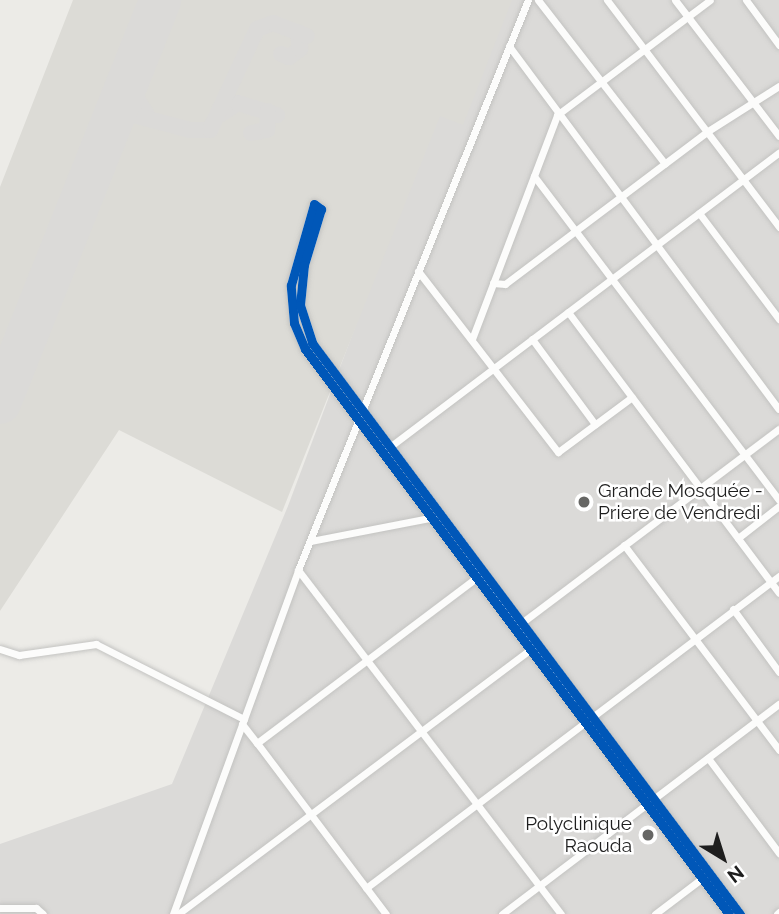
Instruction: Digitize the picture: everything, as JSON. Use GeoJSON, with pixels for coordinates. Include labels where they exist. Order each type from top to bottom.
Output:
{"type":"FeatureCollection","features":[{"type":"Feature","properties":{"kind":"street"},"geometry":{"type":"LineString","coordinates":[[175,914],[298,570],[528,0]]}},
{"type":"Feature","properties":{"kind":"street"},"geometry":{"type":"LineString","coordinates":[[538,0],[665,163]]}},
{"type":"Feature","properties":{"kind":"street"},"geometry":{"type":"LineString","coordinates":[[607,0],[779,227]]}},
{"type":"Feature","properties":{"kind":"street"},"geometry":{"type":"LineString","coordinates":[[675,0],[779,136]]}},
{"type":"Feature","properties":{"kind":"street"},"geometry":{"type":"LineString","coordinates":[[472,339],[558,115],[710,0]]}},
{"type":"Feature","properties":{"kind":"street"},"geometry":{"type":"LineString","coordinates":[[746,0],[779,45]]}},
{"type":"Feature","properties":{"kind":"street"},"geometry":{"type":"LineString","coordinates":[[509,46],[619,198],[779,409]]}},
{"type":"Feature","properties":{"kind":"street"},"geometry":{"type":"LineString","coordinates":[[493,283],[505,284],[708,131],[779,86]]}},
{"type":"Feature","properties":{"kind":"street"},"geometry":{"type":"LineString","coordinates":[[387,449],[779,153]]}},
{"type":"Feature","properties":{"kind":"street"},"geometry":{"type":"LineString","coordinates":[[534,176],[779,500]]}},
{"type":"Feature","properties":{"kind":"street"},"geometry":{"type":"LineString","coordinates":[[387,449],[359,420],[305,349],[294,323],[291,285],[295,261],[316,203],[321,209],[301,284],[302,318],[312,343],[362,410],[387,449],[650,802],[706,876],[740,914]]}},
{"type":"Feature","properties":{"kind":"street"},"geometry":{"type":"LineString","coordinates":[[699,214],[779,319]]}},
{"type":"Feature","properties":{"kind":"street"},"geometry":{"type":"LineString","coordinates":[[418,271],[472,339],[491,370],[558,452],[632,397]]}},
{"type":"Feature","properties":{"kind":"street"},"geometry":{"type":"LineString","coordinates":[[568,312],[779,593]]}},
{"type":"Feature","properties":{"kind":"street"},"geometry":{"type":"LineString","coordinates":[[531,340],[595,424]]}},
{"type":"Feature","properties":{"kind":"street"},"geometry":{"type":"LineString","coordinates":[[519,625],[779,429]]}},
{"type":"Feature","properties":{"kind":"street"},"geometry":{"type":"LineString","coordinates":[[738,538],[779,506]]}},
{"type":"Feature","properties":{"kind":"street"},"geometry":{"type":"LineString","coordinates":[[311,541],[437,516]]}},
{"type":"Feature","properties":{"kind":"street"},"geometry":{"type":"LineString","coordinates":[[624,545],[779,750]]}},
{"type":"Feature","properties":{"kind":"street"},"geometry":{"type":"LineString","coordinates":[[298,570],[561,914]]}},
{"type":"Feature","properties":{"kind":"street"},"geometry":{"type":"LineString","coordinates":[[257,743],[482,574]]}},
{"type":"Feature","properties":{"kind":"street"},"geometry":{"type":"LineString","coordinates":[[366,888],[693,638],[779,576]]}},
{"type":"Feature","properties":{"kind":"street"},"geometry":{"type":"LineString","coordinates":[[733,609],[779,672]]}},
{"type":"Feature","properties":{"kind":"street"},"geometry":{"type":"LineString","coordinates":[[0,649],[19,655],[96,644],[243,722],[386,914]]}},
{"type":"Feature","properties":{"kind":"street"},"geometry":{"type":"LineString","coordinates":[[175,914],[534,647]]}},
{"type":"Feature","properties":{"kind":"street"},"geometry":{"type":"LineString","coordinates":[[502,914],[779,704]]}},
{"type":"Feature","properties":{"kind":"street"},"geometry":{"type":"LineString","coordinates":[[708,758],[779,853]]}},
{"type":"Feature","properties":{"kind":"street"},"geometry":{"type":"LineString","coordinates":[[655,914],[706,876]]}},
{"type":"Feature","properties":{"kind":"street"},"geometry":{"type":"LineString","coordinates":[[706,876],[729,914]]}},
{"type":"Feature","properties":{"kind":"street"},"geometry":{"type":"LineString","coordinates":[[0,908],[36,908],[43,914]]}},
{"type":"Feature","properties":{"kind":"shaded area"},"geometry":{"type":"Polygon","coordinates":[[[73,0],[512,0],[463,125],[440,116],[282,512],[119,430],[0,611],[0,187],[73,0]]]}},
{"type":"Feature","properties":{"kind":"shaded area"},"geometry":{"type":"Polygon","coordinates":[[[478,0],[779,0],[779,914],[0,914],[0,844],[172,784],[288,506],[478,0]]]}},
{"type":"Feature","properties":{"kind":"taxiway"},"geometry":{"type":"LineString","coordinates":[[105,140],[118,121],[133,115],[190,130],[210,130],[257,29],[273,23],[307,36]]}},
{"type":"Feature","properties":{"kind":"taxiway"},"geometry":{"type":"LineString","coordinates":[[281,54],[289,57],[300,49],[298,32]]}},
{"type":"Feature","properties":{"kind":"taxiway"},"geometry":{"type":"LineString","coordinates":[[132,73],[134,94],[147,115]]}},
{"type":"Feature","properties":{"kind":"taxiway"},"geometry":{"type":"LineString","coordinates":[[221,114],[238,103],[277,115]]}},
{"type":"Feature","properties":{"kind":"taxiway"},"geometry":{"type":"LineString","coordinates":[[251,133],[267,130],[268,111]]}},
{"type":"Feature","properties":{"kind":"runway"},"geometry":{"type":"LineString","coordinates":[[0,403],[160,0]]}},
{"type":"Feature","properties":{"kind":"cycle path"},"geometry":{"type":"LineString","coordinates":[[729,914],[305,349],[294,323],[291,285],[314,204],[321,209],[304,265],[300,305],[312,343],[740,914]]}},
{"type":"Feature","properties":{"kind":"place","name":"Grande Mosquée - Priere de Vendredi"},"geometry":{"type":"Point","coordinates":[584,502]}},
{"type":"Feature","properties":{"kind":"place","name":"Polyclinique Raouda"},"geometry":{"type":"Point","coordinates":[648,835]}}]}
